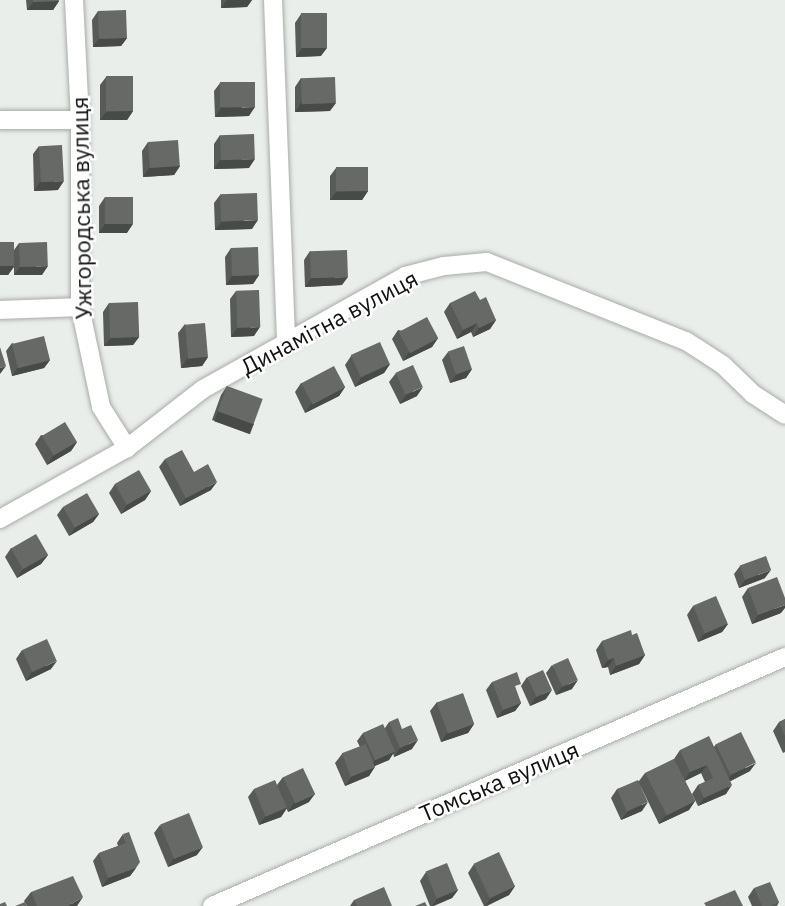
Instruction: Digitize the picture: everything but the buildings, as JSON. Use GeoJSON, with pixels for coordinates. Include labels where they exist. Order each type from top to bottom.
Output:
{"type":"FeatureCollection","features":[{"type":"Feature","properties":{"kind":"street","name":"Ужгородська вулиця"},"geometry":{"type":"LineString","coordinates":[[74,0],[80,120],[80,307],[101,407],[127,448]]}},
{"type":"Feature","properties":{"kind":"street"},"geometry":{"type":"LineString","coordinates":[[273,0],[286,343]]}},
{"type":"Feature","properties":{"kind":"street"},"geometry":{"type":"LineString","coordinates":[[0,120],[80,120]]}},
{"type":"Feature","properties":{"kind":"street","name":"Динамітна вулиця"},"geometry":{"type":"LineString","coordinates":[[0,519],[127,448],[203,389],[405,276],[487,262],[685,341],[785,415]]}},
{"type":"Feature","properties":{"kind":"street"},"geometry":{"type":"LineString","coordinates":[[0,310],[80,307]]}},
{"type":"Feature","properties":{"kind":"street","name":"Томська вулиця"},"geometry":{"type":"LineString","coordinates":[[212,906],[785,657]]}}]}
